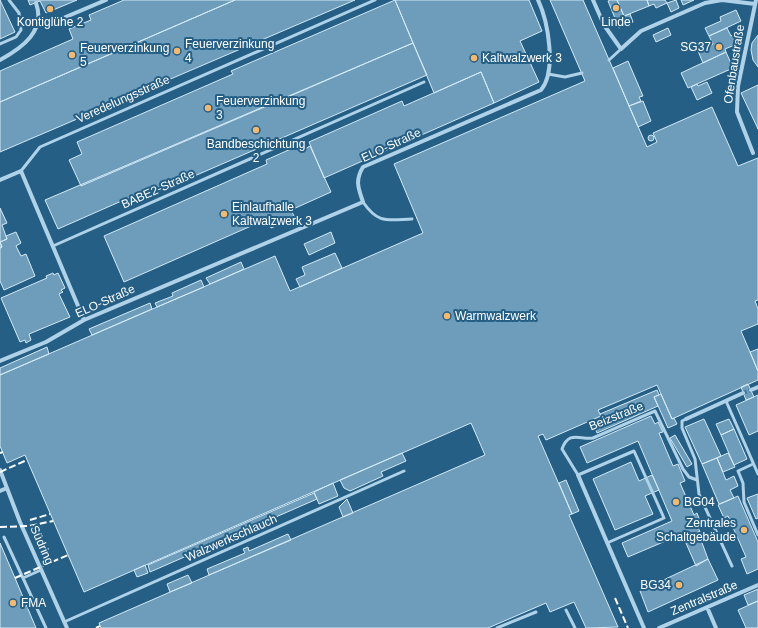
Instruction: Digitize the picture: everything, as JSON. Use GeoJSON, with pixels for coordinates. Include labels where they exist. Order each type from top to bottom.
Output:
{"type":"FeatureCollection","features":[{"type":"Feature","properties":{"kind":"street"},"geometry":{"type":"LineString","coordinates":[[38,20],[61,19],[106,0]]}},
{"type":"Feature","properties":{"kind":"street","name":"ELO-Straße"},"geometry":{"type":"LineString","coordinates":[[0,361],[46,342],[84,320],[363,202],[359,190],[358,176],[363,167],[541,90],[546,84],[548,74],[549,44],[545,17],[538,0]]}},
{"type":"Feature","properties":{"kind":"street"},"geometry":{"type":"LineString","coordinates":[[592,0],[604,25],[621,49],[645,29],[714,0],[755,2]]}},
{"type":"Feature","properties":{"kind":"street","name":"Ofenbaustraße"},"geometry":{"type":"LineString","coordinates":[[753,153],[737,112],[738,86],[755,2]]}},
{"type":"Feature","properties":{"kind":"street"},"geometry":{"type":"LineString","coordinates":[[0,60],[28,41],[33,35],[38,20],[36,3]]}},
{"type":"Feature","properties":{"kind":"street"},"geometry":{"type":"LineString","coordinates":[[21,171],[84,320]]}},
{"type":"Feature","properties":{"kind":"street","name":"Veredelungsstraße"},"geometry":{"type":"LineString","coordinates":[[0,180],[21,171]]}},
{"type":"Feature","properties":{"kind":"street"},"geometry":{"type":"LineString","coordinates":[[751,390],[758,387]]}},
{"type":"Feature","properties":{"kind":"street"},"geometry":{"type":"LineString","coordinates":[[686,419],[743,393]]}},
{"type":"Feature","properties":{"kind":"street","name":"Südring"},"geometry":{"type":"LineString","coordinates":[[0,470],[41,570],[67,628]]}},
{"type":"Feature","properties":{"kind":"street","name":"Beizstraße"},"geometry":{"type":"LineString","coordinates":[[578,475],[644,628]]}},
{"type":"Feature","properties":{"kind":"street"},"geometry":{"type":"LineString","coordinates":[[0,491],[7,488]]}},
{"type":"Feature","properties":{"kind":"street","name":"Zentralstraße"},"geometry":{"type":"LineString","coordinates":[[659,628],[758,585]]}},
{"type":"Feature","properties":{"kind":"street"},"geometry":{"type":"LineString","coordinates":[[707,607],[716,628]]}},
{"type":"Feature","properties":{"kind":"lane"},"geometry":{"type":"LineString","coordinates":[[0,44],[16,37],[21,30],[19,13],[9,0]]}},
{"type":"Feature","properties":{"kind":"lane","name":"Veredelungsstraße"},"geometry":{"type":"LineString","coordinates":[[21,171],[40,147],[375,0]]}},
{"type":"Feature","properties":{"kind":"lane"},"geometry":{"type":"LineString","coordinates":[[609,60],[621,49]]}},
{"type":"Feature","properties":{"kind":"lane"},"geometry":{"type":"LineString","coordinates":[[548,74],[565,77],[582,73]]}},
{"type":"Feature","properties":{"kind":"lane","name":"BABE2-Straße"},"geometry":{"type":"LineString","coordinates":[[53,246],[424,82]]}},
{"type":"Feature","properties":{"kind":"lane"},"geometry":{"type":"LineString","coordinates":[[363,202],[372,215],[379,218],[412,219]]}},
{"type":"Feature","properties":{"kind":"lane"},"geometry":{"type":"LineString","coordinates":[[726,401],[758,474]]}},
{"type":"Feature","properties":{"kind":"lane","name":"Beizstraße"},"geometry":{"type":"LineString","coordinates":[[578,475],[563,453],[562,448],[567,441],[576,436],[588,439],[593,438],[655,410],[683,468],[689,477],[697,480]]}},
{"type":"Feature","properties":{"kind":"lane"},"geometry":{"type":"LineString","coordinates":[[686,419],[682,422],[682,428],[693,453],[699,494],[732,566]]}},
{"type":"Feature","properties":{"kind":"lane"},"geometry":{"type":"LineString","coordinates":[[578,475],[634,450],[662,512],[664,518],[607,543]]}},
{"type":"Feature","properties":{"kind":"lane"},"geometry":{"type":"LineString","coordinates":[[754,464],[738,471],[743,484],[744,502],[758,535]]}},
{"type":"Feature","properties":{"kind":"lane","name":"Walzwerkschlauch"},"geometry":{"type":"LineString","coordinates":[[64,622],[404,471]]}},
{"type":"Feature","properties":{"kind":"lane"},"geometry":{"type":"LineString","coordinates":[[4,537],[46,628]]}},
{"type":"Feature","properties":{"kind":"lane"},"geometry":{"type":"LineString","coordinates":[[23,578],[41,570]]}},
{"type":"Feature","properties":{"kind":"lane"},"geometry":{"type":"LineString","coordinates":[[566,610],[575,628]]}},
{"type":"Feature","properties":{"kind":"lane"},"geometry":{"type":"LineString","coordinates":[[497,628],[536,612]]}},
{"type":"Feature","properties":{"kind":"building"},"geometry":{"type":"Polygon","coordinates":[[[0,0],[15,32],[0,39],[0,0]]]}},
{"type":"Feature","properties":{"kind":"building","name":"Kontiglühe 2"},"geometry":{"type":"Polygon","coordinates":[[[28,0],[77,0],[46,13],[40,1],[30,5],[28,0]]]}},
{"type":"Feature","properties":{"kind":"building","name":"Feuerverzinkung 5"},"geometry":{"type":"Polygon","coordinates":[[[124,0],[235,0],[0,102],[0,71],[73,39],[69,29],[91,20],[89,15],[124,0]]]}},
{"type":"Feature","properties":{"kind":"building","name":"Feuerverzinkung 4"},"geometry":{"type":"Polygon","coordinates":[[[235,0],[355,0],[0,152],[0,102],[235,0]]]}},
{"type":"Feature","properties":{"kind":"building","name":"Feuerverzinkung 3"},"geometry":{"type":"Polygon","coordinates":[[[395,0],[413,43],[81,186],[69,160],[82,154],[77,142],[233,74],[231,71],[395,0]]]}},
{"type":"Feature","properties":{"kind":"building","name":"Kaltwalzwerk 3"},"geometry":{"type":"Polygon","coordinates":[[[395,0],[529,0],[542,31],[520,41],[539,82],[494,103],[481,72],[434,93],[395,0]]]}},
{"type":"Feature","properties":{"kind":"building","name":"Warmwalzwerk"},"geometry":{"type":"Polygon","coordinates":[[[550,0],[583,0],[647,147],[657,142],[653,133],[712,107],[738,166],[758,158],[758,300],[755,301],[758,309],[758,324],[741,331],[758,371],[758,380],[672,419],[657,385],[598,410],[601,416],[546,440],[543,434],[538,436],[572,514],[569,515],[618,627],[586,628],[574,602],[550,612],[546,603],[488,628],[101,628],[99,623],[485,455],[471,423],[84,592],[25,455],[7,463],[0,446],[0,375],[275,256],[290,291],[423,233],[394,164],[585,81],[550,0]]]}},
{"type":"Feature","properties":{"kind":"building","name":"Linde"},"geometry":{"type":"Polygon","coordinates":[[[617,0],[624,16],[630,14],[633,22],[619,28],[608,1],[617,0]]]}},
{"type":"Feature","properties":{"kind":"building"},"geometry":{"type":"Polygon","coordinates":[[[617,0],[647,0],[649,6],[624,16],[617,0]]]}},
{"type":"Feature","properties":{"kind":"building"},"geometry":{"type":"Polygon","coordinates":[[[647,0],[665,0],[667,3],[656,8],[654,4],[649,6],[647,0]]]}},
{"type":"Feature","properties":{"kind":"building"},"geometry":{"type":"Polygon","coordinates":[[[676,0],[679,8],[671,12],[667,3],[676,0]]]}},
{"type":"Feature","properties":{"kind":"building"},"geometry":{"type":"Polygon","coordinates":[[[681,0],[694,0],[683,5],[681,0]]]}},
{"type":"Feature","properties":{"kind":"building","name":"SG37"},"geometry":{"type":"Polygon","coordinates":[[[736,10],[741,21],[709,36],[705,28],[721,21],[720,17],[736,10]]]}},
{"type":"Feature","properties":{"kind":"building"},"geometry":{"type":"Polygon","coordinates":[[[668,28],[671,35],[656,42],[653,35],[668,28]]]}},
{"type":"Feature","properties":{"kind":"building","name":"SG37"},"geometry":{"type":"Polygon","coordinates":[[[727,28],[731,36],[733,35],[737,44],[725,49],[726,52],[703,63],[698,51],[713,44],[709,36],[727,28]]]}},
{"type":"Feature","properties":{"kind":"building"},"geometry":{"type":"Polygon","coordinates":[[[758,35],[758,67],[753,60],[751,50],[752,43],[758,35]]]}},
{"type":"Feature","properties":{"kind":"building","name":"Bandbeschichtung 2"},"geometry":{"type":"Polygon","coordinates":[[[413,43],[427,75],[153,194],[151,188],[58,229],[45,200],[413,43]]]}},
{"type":"Feature","properties":{"kind":"building"},"geometry":{"type":"Polygon","coordinates":[[[726,52],[733,68],[688,88],[681,73],[726,52]]]}},
{"type":"Feature","properties":{"kind":"building"},"geometry":{"type":"Polygon","coordinates":[[[628,61],[643,96],[639,97],[641,101],[629,106],[613,68],[628,61]]]}},
{"type":"Feature","properties":{"kind":"building"},"geometry":{"type":"Polygon","coordinates":[[[481,72],[494,103],[324,178],[309,142],[402,101],[404,106],[481,72]]]}},
{"type":"Feature","properties":{"kind":"building"},"geometry":{"type":"Polygon","coordinates":[[[707,82],[712,93],[697,100],[691,87],[707,82]]]}},
{"type":"Feature","properties":{"kind":"building"},"geometry":{"type":"Polygon","coordinates":[[[758,85],[758,129],[741,93],[758,85]]]}},
{"type":"Feature","properties":{"kind":"building"},"geometry":{"type":"Polygon","coordinates":[[[643,101],[651,121],[638,127],[629,106],[643,101]]]}},
{"type":"Feature","properties":{"kind":"building"},"geometry":{"type":"Polygon","coordinates":[[[651,135],[654,138],[651,141],[648,138],[651,135]]]}},
{"type":"Feature","properties":{"kind":"building","name":"Einlaufhalle Kaltwalzwerk 3"},"geometry":{"type":"Polygon","coordinates":[[[300,145],[303,150],[310,146],[331,192],[291,210],[295,218],[271,228],[267,219],[124,282],[104,236],[267,164],[266,160],[300,145]]]}},
{"type":"Feature","properties":{"kind":"building"},"geometry":{"type":"Polygon","coordinates":[[[0,208],[7,223],[2,225],[7,239],[0,242],[0,208]]]}},
{"type":"Feature","properties":{"kind":"building"},"geometry":{"type":"Polygon","coordinates":[[[16,232],[21,243],[16,246],[21,256],[26,254],[35,276],[4,290],[0,281],[0,248],[2,247],[0,242],[7,239],[6,236],[16,232]]]}},
{"type":"Feature","properties":{"kind":"building"},"geometry":{"type":"Polygon","coordinates":[[[331,232],[335,243],[309,255],[304,244],[331,232]]]}},
{"type":"Feature","properties":{"kind":"building"},"geometry":{"type":"Polygon","coordinates":[[[335,253],[342,268],[300,287],[296,279],[305,275],[302,267],[335,253]]]}},
{"type":"Feature","properties":{"kind":"building"},"geometry":{"type":"Polygon","coordinates":[[[241,262],[244,269],[210,284],[206,278],[241,262]]]}},
{"type":"Feature","properties":{"kind":"building"},"geometry":{"type":"Polygon","coordinates":[[[53,273],[54,275],[58,273],[65,288],[61,290],[63,292],[59,294],[70,317],[29,334],[31,340],[26,343],[25,340],[20,342],[1,298],[47,278],[46,276],[53,273]]]}},
{"type":"Feature","properties":{"kind":"building"},"geometry":{"type":"Polygon","coordinates":[[[201,280],[204,287],[157,307],[155,303],[173,296],[172,293],[201,280]]]}},
{"type":"Feature","properties":{"kind":"building"},"geometry":{"type":"Polygon","coordinates":[[[150,303],[152,309],[92,335],[89,329],[150,303]]]}},
{"type":"Feature","properties":{"kind":"building"},"geometry":{"type":"Polygon","coordinates":[[[47,347],[49,354],[0,375],[0,368],[47,347]]]}},
{"type":"Feature","properties":{"kind":"building"},"geometry":{"type":"Polygon","coordinates":[[[758,349],[758,371],[750,352],[758,349]]]}},
{"type":"Feature","properties":{"kind":"building"},"geometry":{"type":"Polygon","coordinates":[[[748,384],[754,397],[746,400],[741,387],[748,384]]]}},
{"type":"Feature","properties":{"kind":"building"},"geometry":{"type":"Polygon","coordinates":[[[657,390],[659,395],[654,397],[658,406],[597,433],[594,425],[603,421],[600,414],[657,390]]]}},
{"type":"Feature","properties":{"kind":"building"},"geometry":{"type":"Polygon","coordinates":[[[661,394],[672,419],[674,418],[677,424],[668,428],[654,397],[661,394]]]}},
{"type":"Feature","properties":{"kind":"building"},"geometry":{"type":"Polygon","coordinates":[[[758,395],[758,431],[749,435],[736,405],[758,395]]]}},
{"type":"Feature","properties":{"kind":"building","name":"BG04"},"geometry":{"type":"Polygon","coordinates":[[[651,416],[655,424],[658,422],[663,432],[659,433],[673,466],[678,464],[685,481],[680,483],[694,515],[697,513],[701,524],[697,525],[700,532],[698,532],[708,559],[696,566],[682,534],[628,557],[622,543],[672,521],[638,441],[587,463],[580,447],[651,416]]]}},
{"type":"Feature","properties":{"kind":"building"},"geometry":{"type":"Polygon","coordinates":[[[704,419],[721,456],[702,464],[685,427],[704,419]]]}},
{"type":"Feature","properties":{"kind":"building"},"geometry":{"type":"Polygon","coordinates":[[[729,419],[734,429],[721,435],[716,424],[729,419]]]}},
{"type":"Feature","properties":{"kind":"building"},"geometry":{"type":"Polygon","coordinates":[[[734,429],[747,459],[734,465],[721,435],[734,429]]]}},
{"type":"Feature","properties":{"kind":"building"},"geometry":{"type":"Polygon","coordinates":[[[675,435],[692,464],[687,467],[670,438],[675,435]]]}},
{"type":"Feature","properties":{"kind":"building"},"geometry":{"type":"Polygon","coordinates":[[[402,453],[406,461],[381,472],[383,476],[350,491],[344,488],[340,480],[402,453]]]}},
{"type":"Feature","properties":{"kind":"building"},"geometry":{"type":"Polygon","coordinates":[[[728,453],[735,467],[723,472],[717,458],[728,453]]]}},
{"type":"Feature","properties":{"kind":"building"},"geometry":{"type":"Polygon","coordinates":[[[717,458],[726,480],[734,476],[738,486],[730,490],[734,498],[719,504],[702,464],[717,458]]]}},
{"type":"Feature","properties":{"kind":"building"},"geometry":{"type":"Polygon","coordinates":[[[631,462],[639,481],[652,475],[659,490],[645,496],[653,514],[615,530],[593,479],[631,462]]]}},
{"type":"Feature","properties":{"kind":"building"},"geometry":{"type":"Polygon","coordinates":[[[566,480],[579,511],[572,514],[559,483],[566,480]]]}},
{"type":"Feature","properties":{"kind":"building"},"geometry":{"type":"Polygon","coordinates":[[[333,483],[338,496],[319,504],[314,492],[333,483]]]}},
{"type":"Feature","properties":{"kind":"building"},"geometry":{"type":"Polygon","coordinates":[[[314,493],[317,499],[150,572],[148,565],[314,493]]]}},
{"type":"Feature","properties":{"kind":"building"},"geometry":{"type":"Polygon","coordinates":[[[758,494],[758,518],[756,519],[747,498],[758,494]]]}},
{"type":"Feature","properties":{"kind":"building","name":"Zentrales Schaltgebäude"},"geometry":{"type":"Polygon","coordinates":[[[738,496],[758,542],[758,569],[747,574],[741,559],[746,557],[728,516],[724,518],[718,505],[738,496]]]}},
{"type":"Feature","properties":{"kind":"building"},"geometry":{"type":"Polygon","coordinates":[[[347,499],[353,513],[343,517],[339,507],[347,499]]]}},
{"type":"Feature","properties":{"kind":"building"},"geometry":{"type":"Polygon","coordinates":[[[288,534],[291,540],[209,575],[207,569],[245,553],[243,549],[248,547],[249,551],[288,534]]]}},
{"type":"Feature","properties":{"kind":"building","name":"FMA"},"geometry":{"type":"Polygon","coordinates":[[[0,543],[15,578],[36,628],[0,628],[0,543]]]}},
{"type":"Feature","properties":{"kind":"building","name":"BG34"},"geometry":{"type":"Polygon","coordinates":[[[708,559],[718,580],[648,612],[640,591],[708,559]]]}},
{"type":"Feature","properties":{"kind":"building"},"geometry":{"type":"Polygon","coordinates":[[[145,565],[148,573],[137,577],[134,570],[145,565]]]}},
{"type":"Feature","properties":{"kind":"building"},"geometry":{"type":"Polygon","coordinates":[[[188,575],[192,583],[170,592],[167,584],[188,575]]]}},
{"type":"Feature","properties":{"kind":"building"},"geometry":{"type":"Polygon","coordinates":[[[758,589],[758,601],[748,605],[744,595],[758,589]]]}},
{"type":"Feature","properties":{"kind":"building"},"geometry":{"type":"Polygon","coordinates":[[[758,601],[758,628],[746,628],[738,610],[758,601]]]}},
{"type":"Feature","properties":{"kind":"tunnel"},"geometry":{"type":"LineString","coordinates":[[743,393],[751,390]]}},
{"type":"Feature","properties":{"kind":"railway"},"geometry":{"type":"LineString","coordinates":[[0,472],[27,460]]}},
{"type":"Feature","properties":{"kind":"railway"},"geometry":{"type":"LineString","coordinates":[[30,520],[50,514]]}},
{"type":"Feature","properties":{"kind":"railway"},"geometry":{"type":"LineString","coordinates":[[0,527],[29,526],[53,521]]}},
{"type":"Feature","properties":{"kind":"railway"},"geometry":{"type":"LineString","coordinates":[[15,578],[68,555]]}},
{"type":"Feature","properties":{"kind":"railway"},"geometry":{"type":"LineString","coordinates":[[615,598],[628,628]]}},
{"type":"Feature","properties":{"kind":"railway"},"geometry":{"type":"LineString","coordinates":[[96,628],[100,626]]}},
{"type":"Feature","properties":{"kind":"place","name":"Linde"},"geometry":{"type":"Point","coordinates":[616,8]}},
{"type":"Feature","properties":{"kind":"place","name":"Kontiglühe 2"},"geometry":{"type":"Point","coordinates":[50,9]}},
{"type":"Feature","properties":{"kind":"place","name":"SG37"},"geometry":{"type":"Point","coordinates":[719,47]}},
{"type":"Feature","properties":{"kind":"place","name":"Feuerverzinkung 4"},"geometry":{"type":"Point","coordinates":[177,51]}},
{"type":"Feature","properties":{"kind":"place","name":"Feuerverzinkung 5"},"geometry":{"type":"Point","coordinates":[72,55]}},
{"type":"Feature","properties":{"kind":"place","name":"Kaltwalzwerk 3"},"geometry":{"type":"Point","coordinates":[474,58]}},
{"type":"Feature","properties":{"kind":"place","name":"Feuerverzinkung 3"},"geometry":{"type":"Point","coordinates":[208,108]}},
{"type":"Feature","properties":{"kind":"place","name":"Bandbeschichtung 2"},"geometry":{"type":"Point","coordinates":[256,130]}},
{"type":"Feature","properties":{"kind":"place","name":"Einlaufhalle Kaltwalzwerk 3"},"geometry":{"type":"Point","coordinates":[224,214]}},
{"type":"Feature","properties":{"kind":"place","name":"Warmwalzwerk"},"geometry":{"type":"Point","coordinates":[447,316]}},
{"type":"Feature","properties":{"kind":"place","name":"BG04"},"geometry":{"type":"Point","coordinates":[676,502]}},
{"type":"Feature","properties":{"kind":"place","name":"Zentrales Schaltgebäude"},"geometry":{"type":"Point","coordinates":[744,530]}},
{"type":"Feature","properties":{"kind":"place","name":"BG34"},"geometry":{"type":"Point","coordinates":[679,585]}},
{"type":"Feature","properties":{"kind":"place","name":"FMA"},"geometry":{"type":"Point","coordinates":[13,603]}}]}
